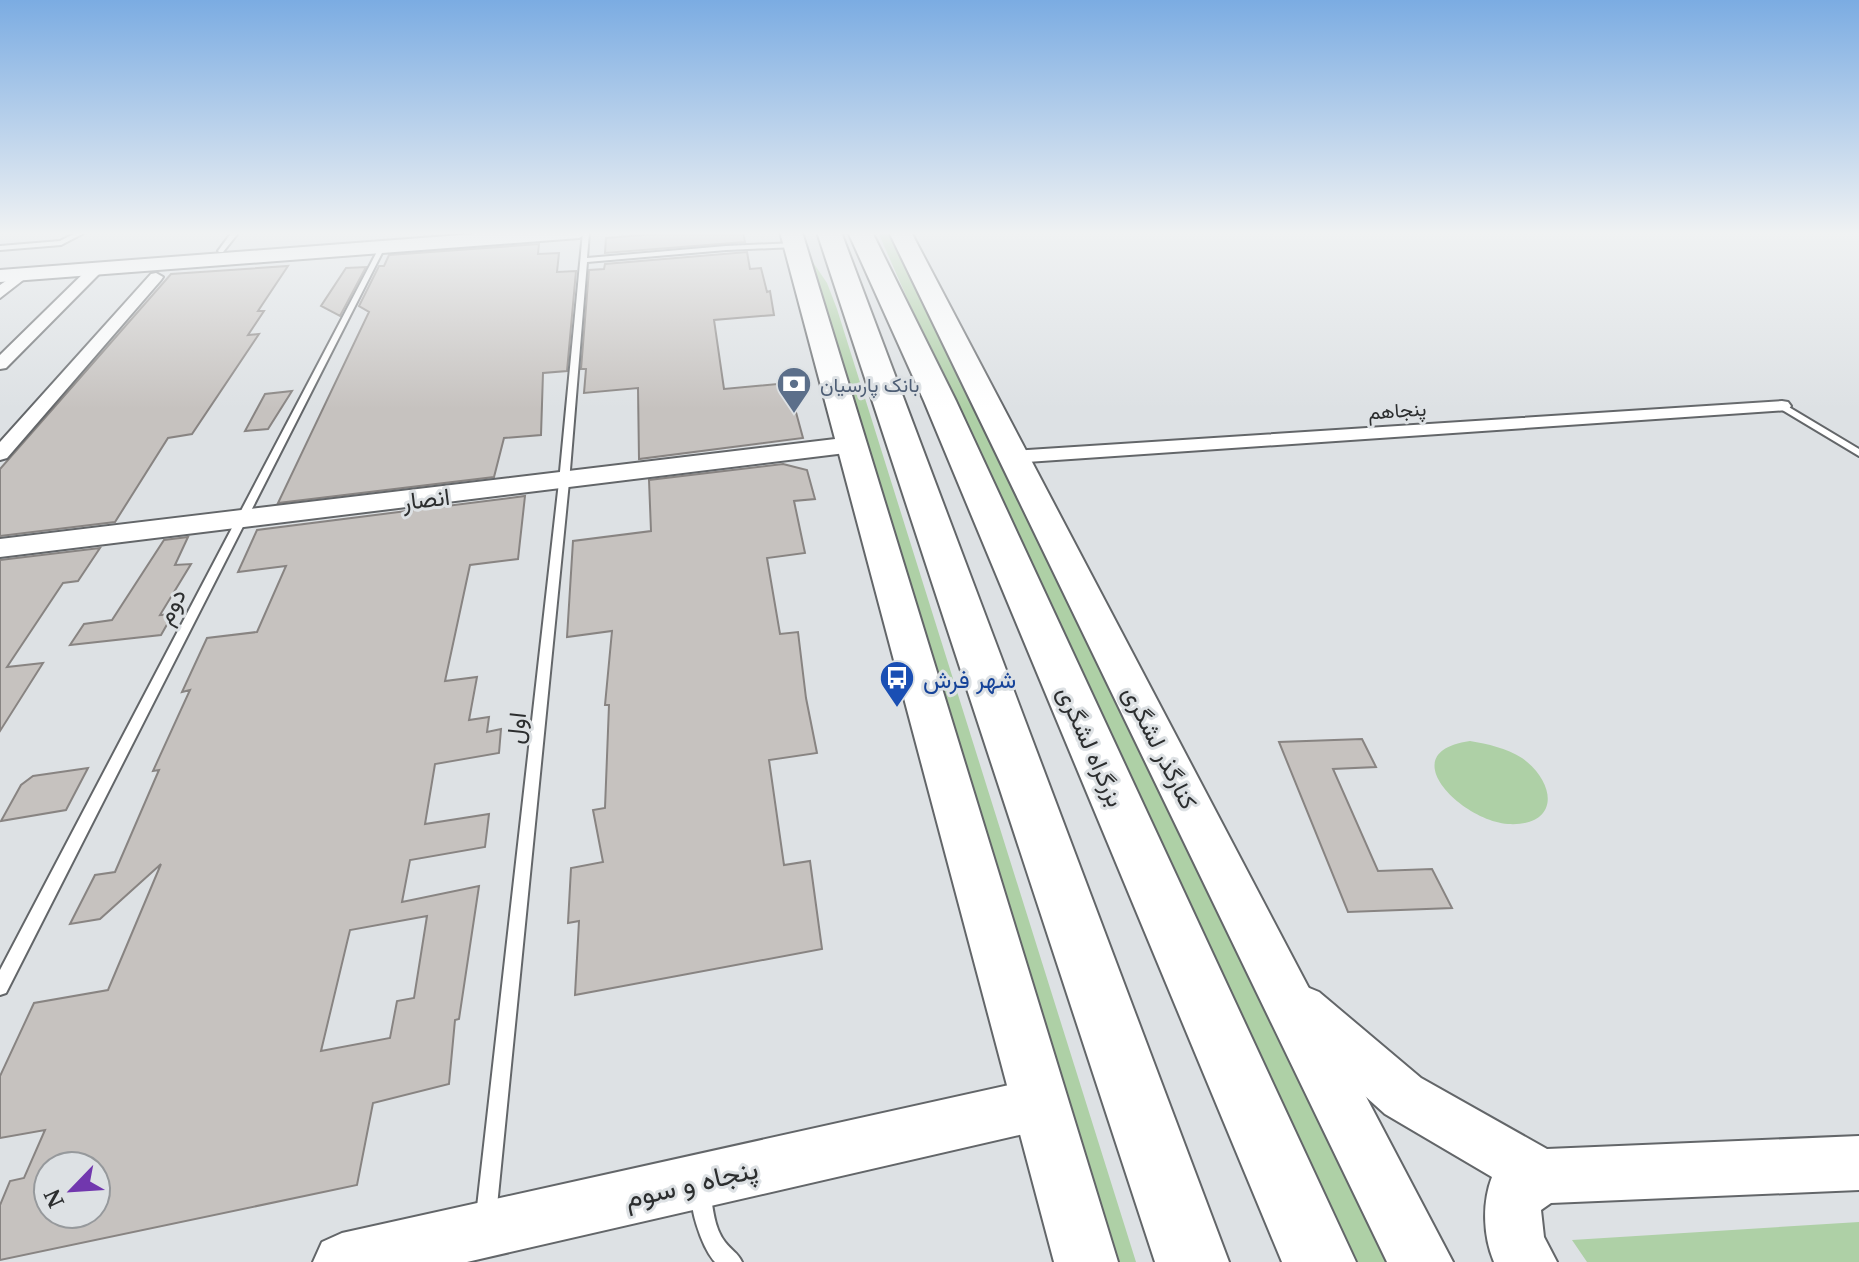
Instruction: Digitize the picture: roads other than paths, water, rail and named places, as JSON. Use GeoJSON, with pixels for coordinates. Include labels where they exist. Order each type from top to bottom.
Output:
{"type":"FeatureCollection","features":[{"type":"Feature","properties":{"kind":"highway"},"geometry":{"type":"LineString","coordinates":[[849,291],[854,297],[1187,1252]]}},
{"type":"Feature","properties":{"kind":"highway","name":"بزرگراه لشگری"},"geometry":{"type":"LineString","coordinates":[[888,291],[940,401],[1319,1262]]}},
{"type":"Feature","properties":{"kind":"main road"},"geometry":{"type":"LineString","coordinates":[[814,291],[852,445],[1086,1262]]}},
{"type":"Feature","properties":{"kind":"main road","name":"کنارگذر لشگری"},"geometry":{"type":"LineString","coordinates":[[930,291],[1421,1262]]}},
{"type":"Feature","properties":{"kind":"street"},"geometry":{"type":"LineString","coordinates":[[0,364],[74,291]]}},
{"type":"Feature","properties":{"kind":"street"},"geometry":{"type":"LineString","coordinates":[[0,454],[144,291]]}},
{"type":"Feature","properties":{"kind":"street","name":"پنجاهم"},"geometry":{"type":"LineString","coordinates":[[1014,457],[1782,406]]}},
{"type":"Feature","properties":{"kind":"street","name":"انصار"},"geometry":{"type":"LineString","coordinates":[[0,548],[852,445]]}},
{"type":"Feature","properties":{"kind":"street"},"geometry":{"type":"LineString","coordinates":[[1286,995],[1403,1096],[1542,1176],[1859,1163]]}},
{"type":"Feature","properties":{"kind":"street","name":"پنجاه و سوم"},"geometry":{"type":"LineString","coordinates":[[342,1262],[1041,1104]]}},
{"type":"Feature","properties":{"kind":"street"},"geometry":{"type":"LineString","coordinates":[[1528,1262],[1517,1249],[1512,1197],[1542,1176]]}},
{"type":"Feature","properties":{"kind":"lane","name":"دوم"},"geometry":{"type":"LineString","coordinates":[[0,987],[359,291]]}},
{"type":"Feature","properties":{"kind":"lane","name":"اول"},"geometry":{"type":"LineString","coordinates":[[485,1228],[581,291]]}},
{"type":"Feature","properties":{"kind":"lane"},"geometry":{"type":"LineString","coordinates":[[1782,406],[1859,453]]}},
{"type":"Feature","properties":{"kind":"lane"},"geometry":{"type":"LineString","coordinates":[[697,1180],[712,1243],[722,1258],[732,1262]]}},
{"type":"Feature","properties":{"kind":"place","name":"بانک پارسیان"},"geometry":{"type":"Point","coordinates":[794,415]}},
{"type":"Feature","properties":{"kind":"place","name":"شهر فرش"},"geometry":{"type":"Point","coordinates":[897,709]}}]}
